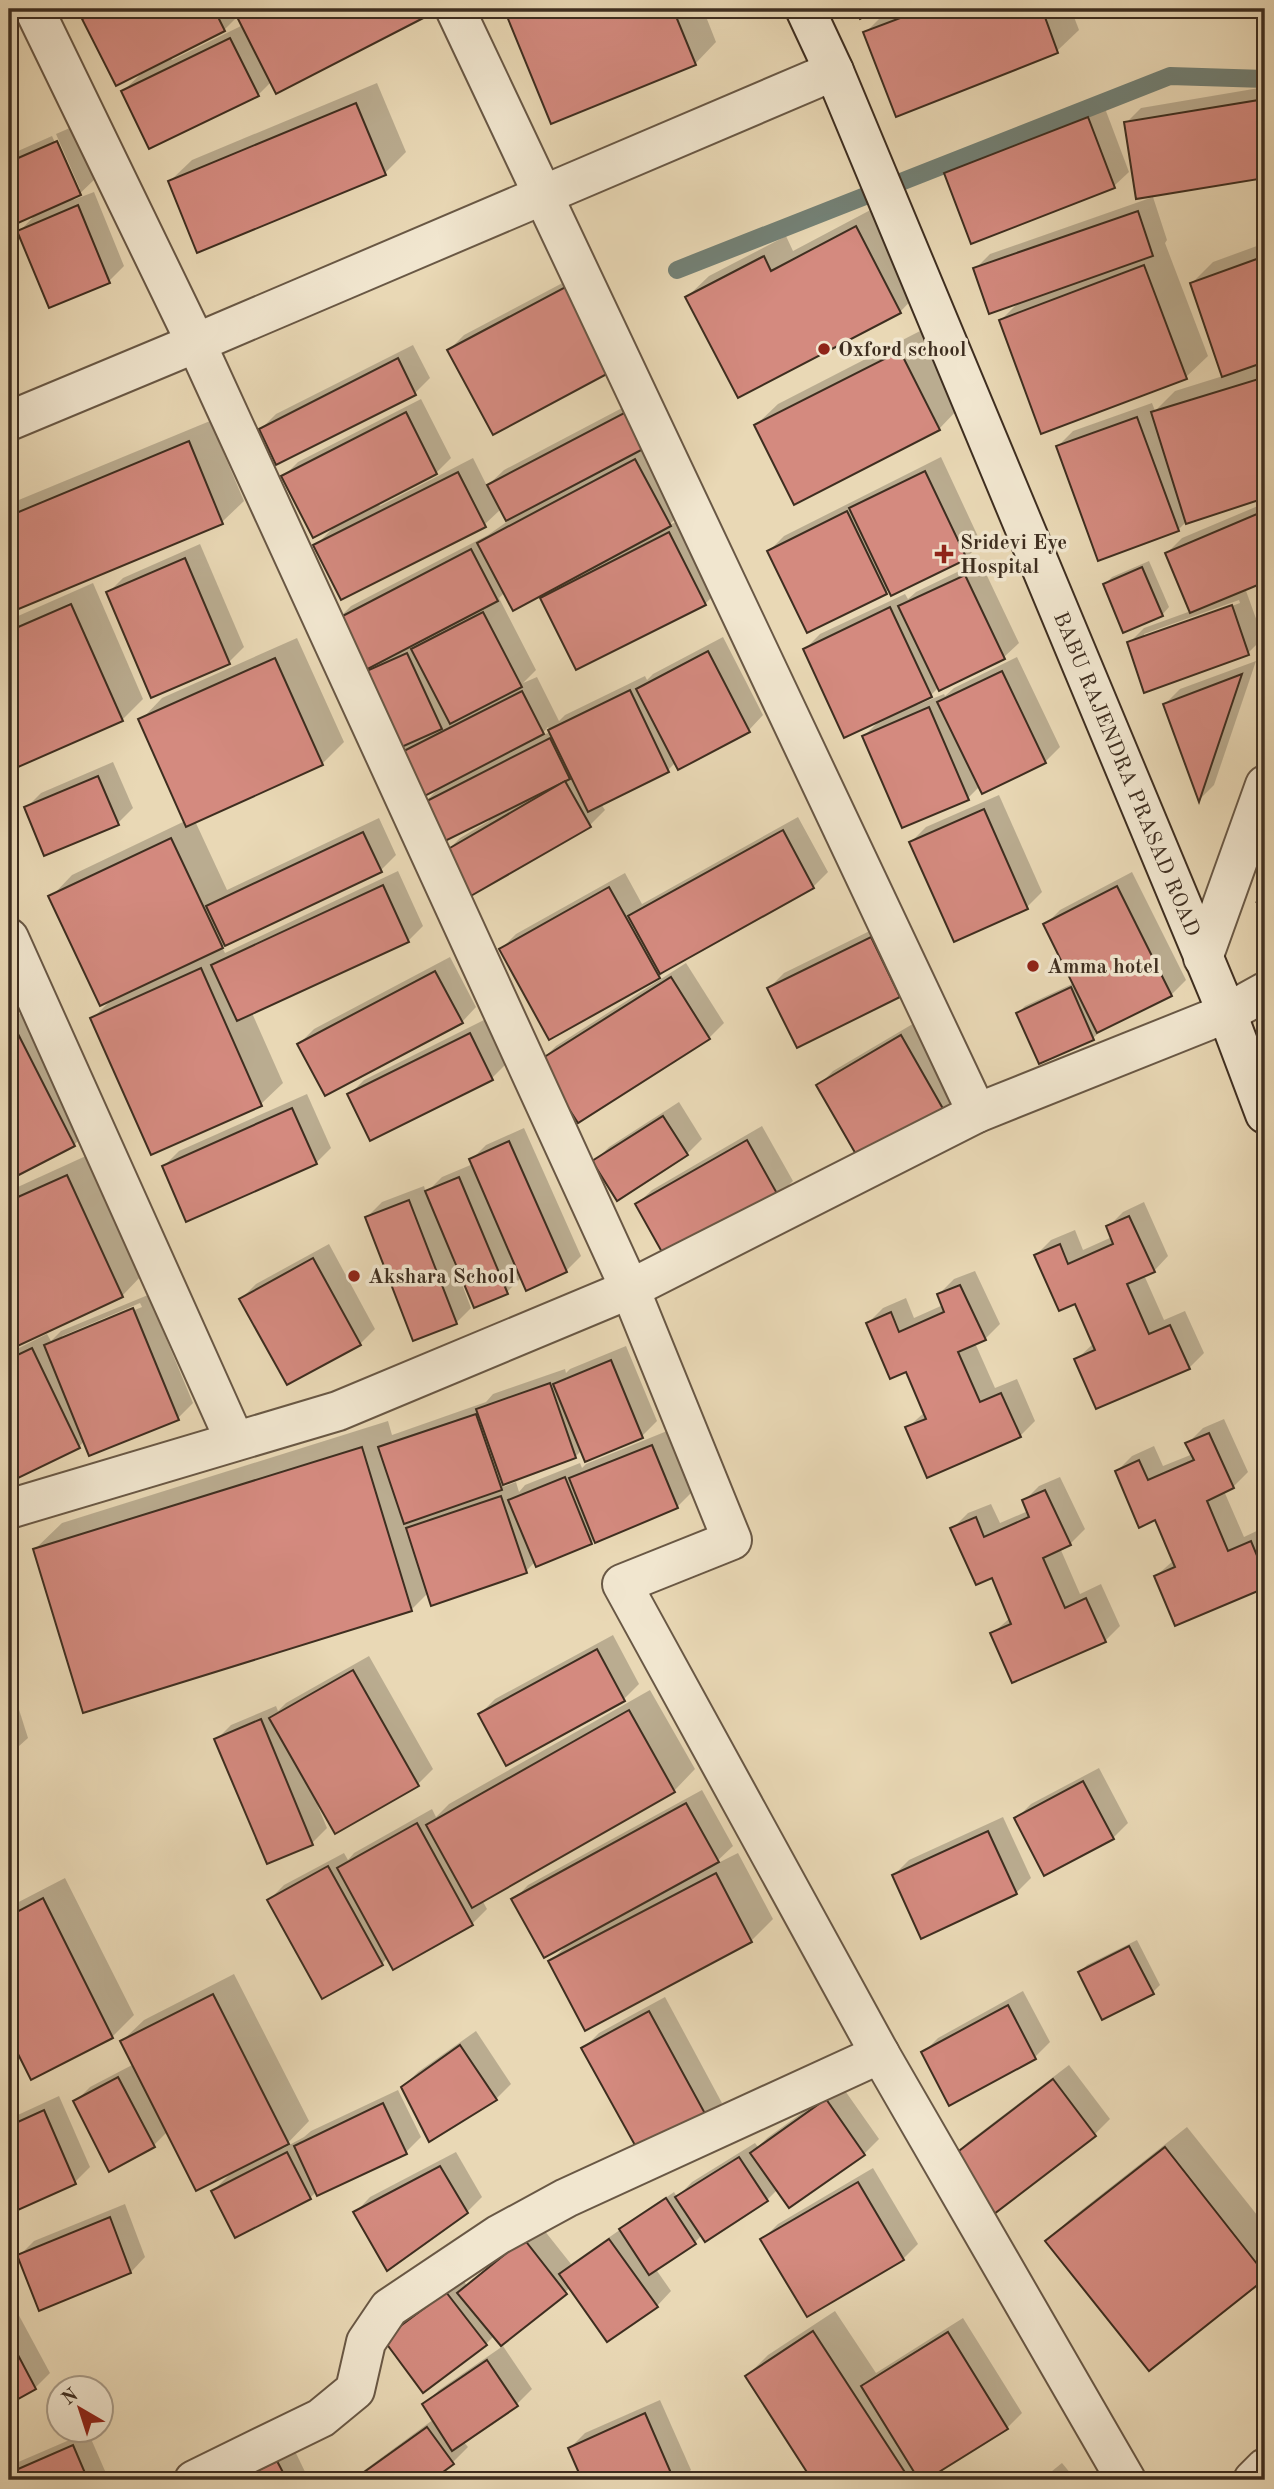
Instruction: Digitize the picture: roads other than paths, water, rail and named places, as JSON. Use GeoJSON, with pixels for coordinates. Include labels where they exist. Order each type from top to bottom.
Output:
{"type":"FeatureCollection","features":[{"type":"Feature","properties":{"kind":"street"},"geometry":{"type":"LineString","coordinates":[[34,9],[196,343],[630,1289],[732,1540],[622,1584],[880,2054],[1126,2480]]}},
{"type":"Feature","properties":{"kind":"street"},"geometry":{"type":"LineString","coordinates":[[455,9],[977,1113]]}},
{"type":"Feature","properties":{"kind":"street","name":"BABU RAJENDRA PRASAD ROAD"},"geometry":{"type":"LineString","coordinates":[[805,9],[871,159],[1227,1013],[1265,1114]]}},
{"type":"Feature","properties":{"kind":"street"},"geometry":{"type":"LineString","coordinates":[[9,421],[834,71]]}},
{"type":"Feature","properties":{"kind":"street"},"geometry":{"type":"LineString","coordinates":[[1203,958],[1265,785]]}},
{"type":"Feature","properties":{"kind":"street"},"geometry":{"type":"LineString","coordinates":[[9,938],[235,1441]]}},
{"type":"Feature","properties":{"kind":"street"},"geometry":{"type":"LineString","coordinates":[[9,1508],[338,1410],[630,1289],[977,1113],[1227,1013],[1265,992]]}},
{"type":"Feature","properties":{"kind":"street"},"geometry":{"type":"LineString","coordinates":[[194,2480],[321,2418],[355,2390],[366,2342],[389,2308],[498,2235],[566,2198],[880,2054]]}},
{"type":"Feature","properties":{"kind":"street"},"geometry":{"type":"LineString","coordinates":[[1253,2480],[1265,2468]]}},
{"type":"Feature","properties":{"kind":"waterway"},"geometry":{"type":"LineString","coordinates":[[677,270],[1170,76],[1265,79]]}},
{"type":"Feature","properties":{"kind":"place","name":"Oxford school"},"geometry":{"type":"Point","coordinates":[824,349]}},
{"type":"Feature","properties":{"kind":"place","name":"Sridevi Eye Hospital"},"geometry":{"type":"Point","coordinates":[944,554]}},
{"type":"Feature","properties":{"kind":"place","name":"Amma hotel"},"geometry":{"type":"Point","coordinates":[1033,966]}},
{"type":"Feature","properties":{"kind":"place","name":"Akshara School"},"geometry":{"type":"Point","coordinates":[354,1276]}}]}
